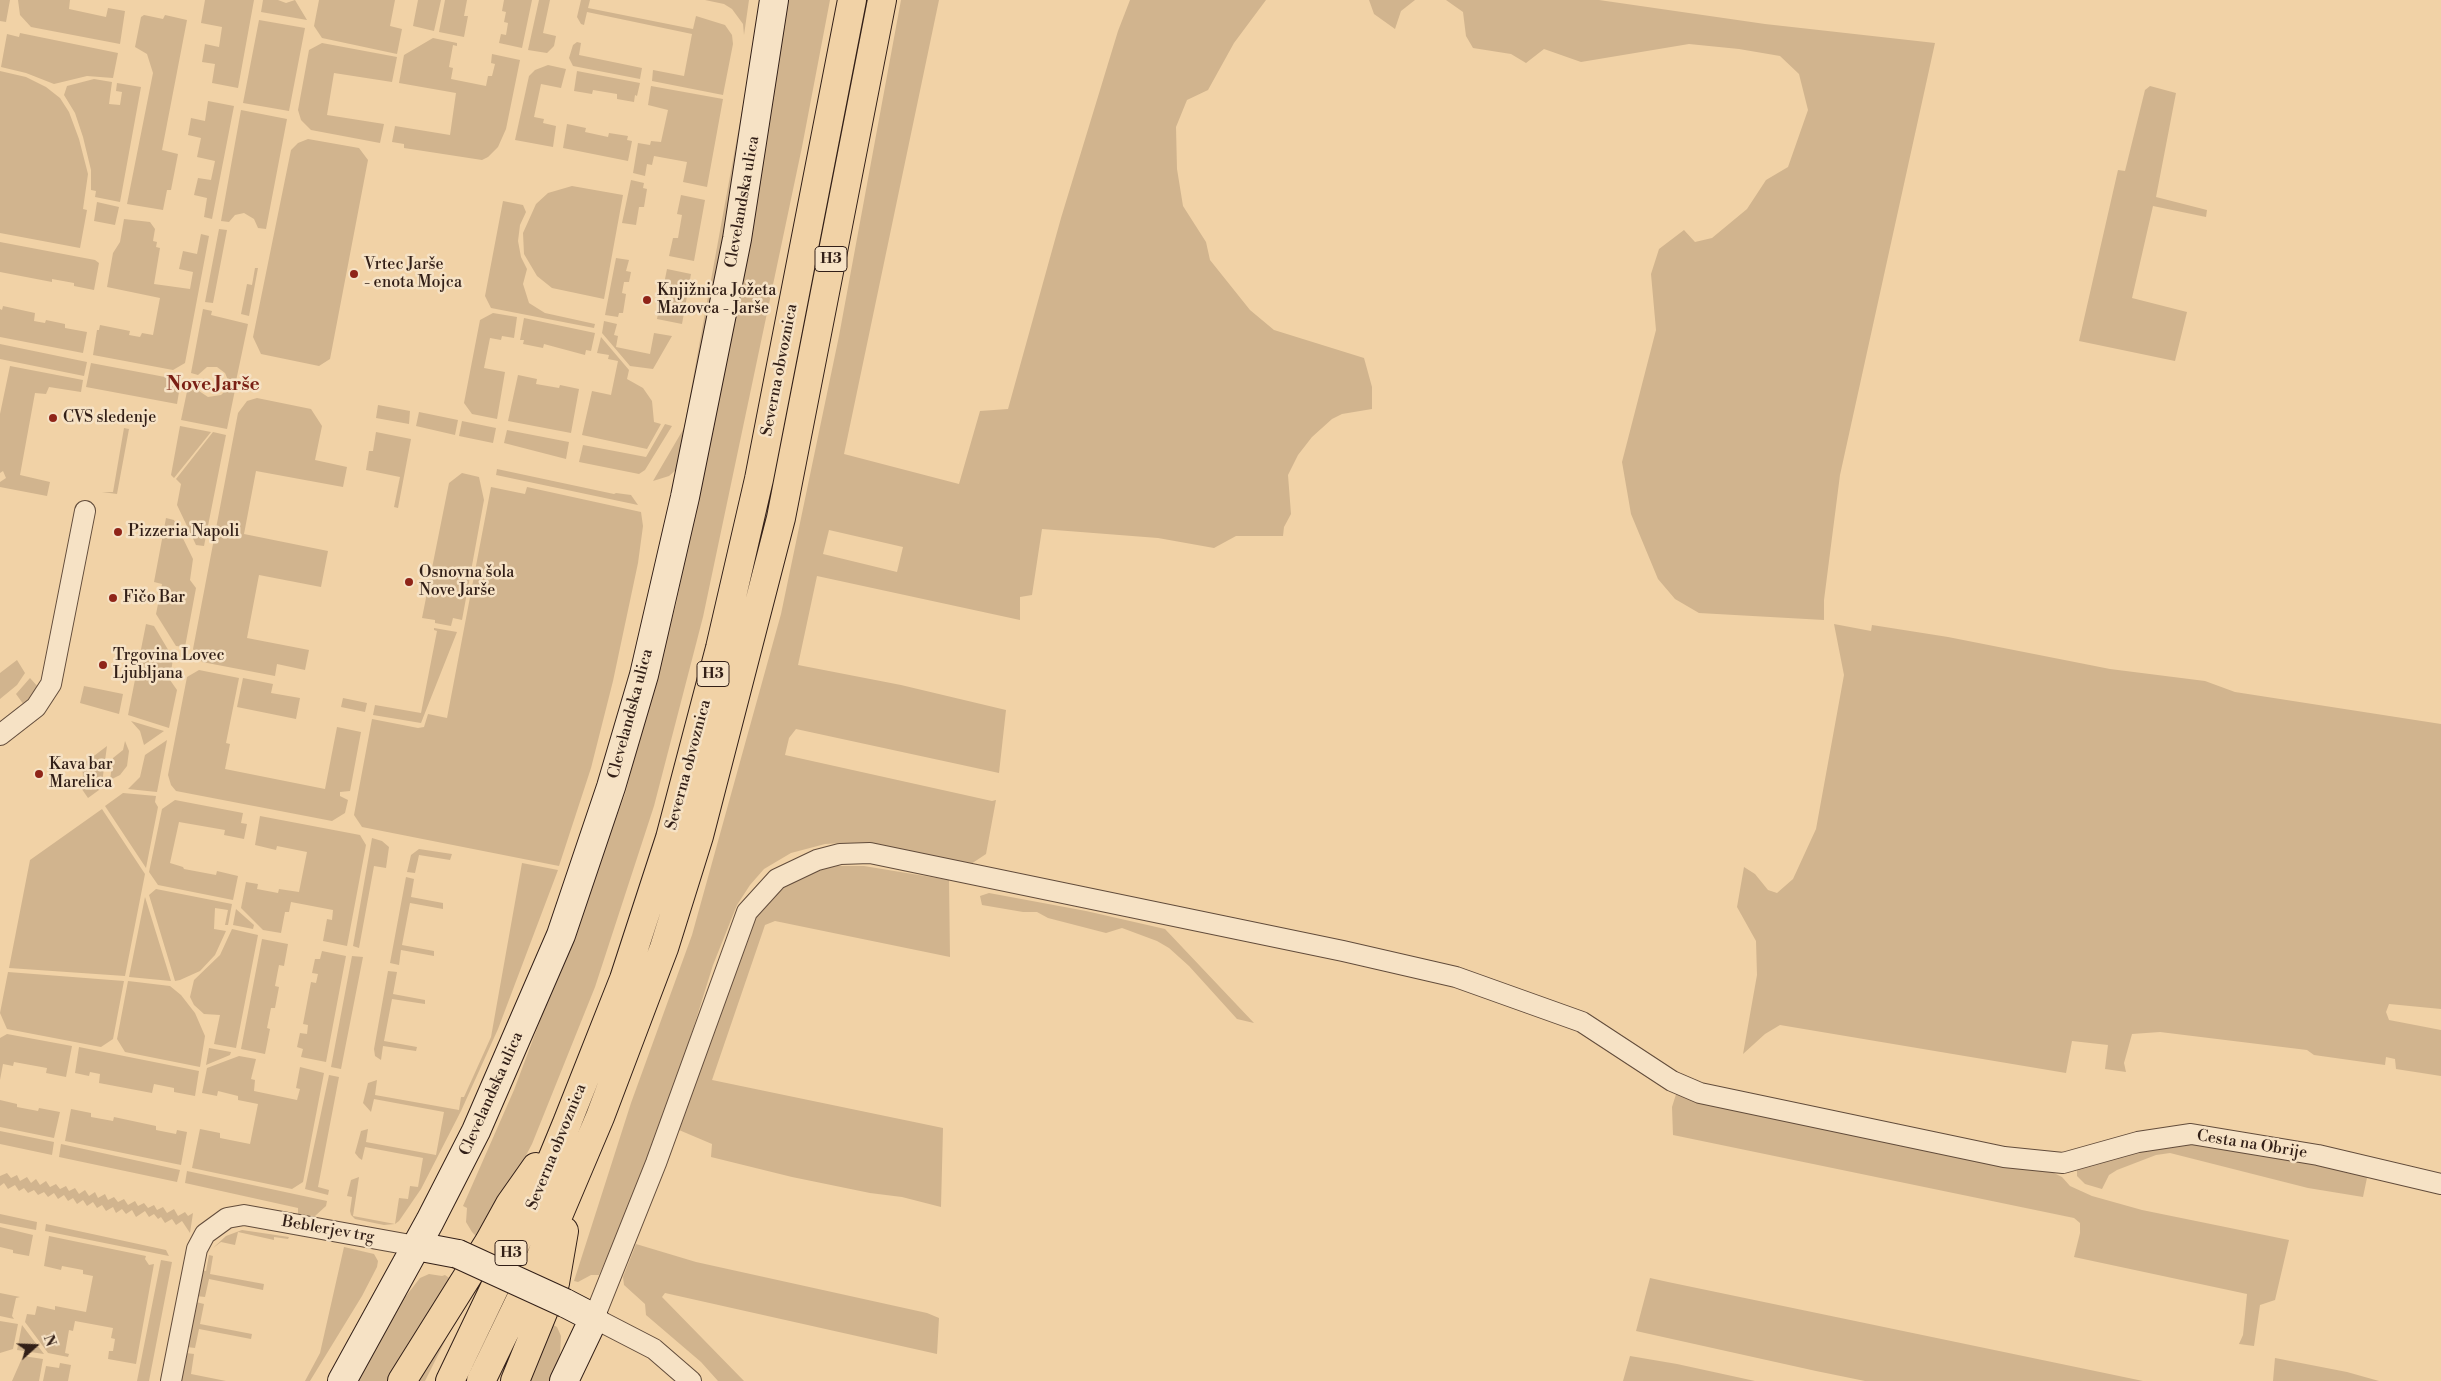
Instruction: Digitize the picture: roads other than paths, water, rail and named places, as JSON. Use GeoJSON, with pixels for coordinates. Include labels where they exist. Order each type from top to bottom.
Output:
{"type":"FeatureCollection","features":[{"type":"Feature","properties":{"kind":"highway","name":"Severna obvoznica"},"geometry":{"type":"LineString","coordinates":[[450,1381],[527,1220],[567,1122],[624,979],[670,838],[717,658],[759,479],[852,0]]}},
{"type":"Feature","properties":{"kind":"highway","name":"Severna obvoznica"},"geometry":{"type":"LineString","coordinates":[[482,1381],[540,1261],[600,1117],[664,948],[699,836],[781,518],[882,0]]}},
{"type":"Feature","properties":{"kind":"highway"},"geometry":{"type":"LineString","coordinates":[[402,1381],[490,1242],[510,1204],[567,1122]]}},
{"type":"Feature","properties":{"kind":"highway"},"geometry":{"type":"LineString","coordinates":[[515,1381],[555,1283],[572,1182]]}},
{"type":"Feature","properties":{"kind":"street","name":"Clevelandska ulica"},"geometry":{"type":"LineString","coordinates":[[342,1381],[476,1131],[561,934],[620,759],[644,674],[718,338],[748,173],[774,0]]}},
{"type":"Feature","properties":{"kind":"street"},"geometry":{"type":"LineString","coordinates":[[0,735],[36,707],[51,684],[85,511]]}},
{"type":"Feature","properties":{"kind":"street","name":"Cesta na Obrije"},"geometry":{"type":"LineString","coordinates":[[594,1318],[656,1163],[747,912],[777,879],[817,860],[840,854],[870,853],[1344,951],[1456,977],[1582,1022],[1672,1081],[1700,1093],[2004,1157],[2063,1163],[2138,1142],[2191,1134],[2318,1155],[2441,1184]]}},
{"type":"Feature","properties":{"kind":"street","name":"Beblerjev trg"},"geometry":{"type":"LineString","coordinates":[[171,1381],[197,1249],[205,1234],[227,1218],[244,1215],[458,1254],[594,1318]]}},
{"type":"Feature","properties":{"kind":"street"},"geometry":{"type":"LineString","coordinates":[[564,1381],[594,1318],[654,1349],[691,1381]]}},
{"type":"Feature","properties":{"kind":"place","name":"Vrtec Jarše - enota Mojca"},"geometry":{"type":"Point","coordinates":[354,274]}},
{"type":"Feature","properties":{"kind":"place","name":"Knjižnica Jožeta Mazovca - Jarše"},"geometry":{"type":"Point","coordinates":[647,300]}},
{"type":"Feature","properties":{"kind":"place","name":"CVS sledenje"},"geometry":{"type":"Point","coordinates":[53,418]}},
{"type":"Feature","properties":{"kind":"place","name":"Pizzeria Napoli"},"geometry":{"type":"Point","coordinates":[118,532]}},
{"type":"Feature","properties":{"kind":"place","name":"Osnovna šola Nove Jarše"},"geometry":{"type":"Point","coordinates":[409,582]}},
{"type":"Feature","properties":{"kind":"place","name":"Fičo Bar"},"geometry":{"type":"Point","coordinates":[113,598]}},
{"type":"Feature","properties":{"kind":"place","name":"Trgovina Lovec Ljubljana"},"geometry":{"type":"Point","coordinates":[103,665]}},
{"type":"Feature","properties":{"kind":"place","name":"Kava bar Marelica"},"geometry":{"type":"Point","coordinates":[39,774]}},
{"type":"Feature","properties":{"kind":"district","name":"Nove Jarše"},"geometry":{"type":"Point","coordinates":[213,385]}}]}
